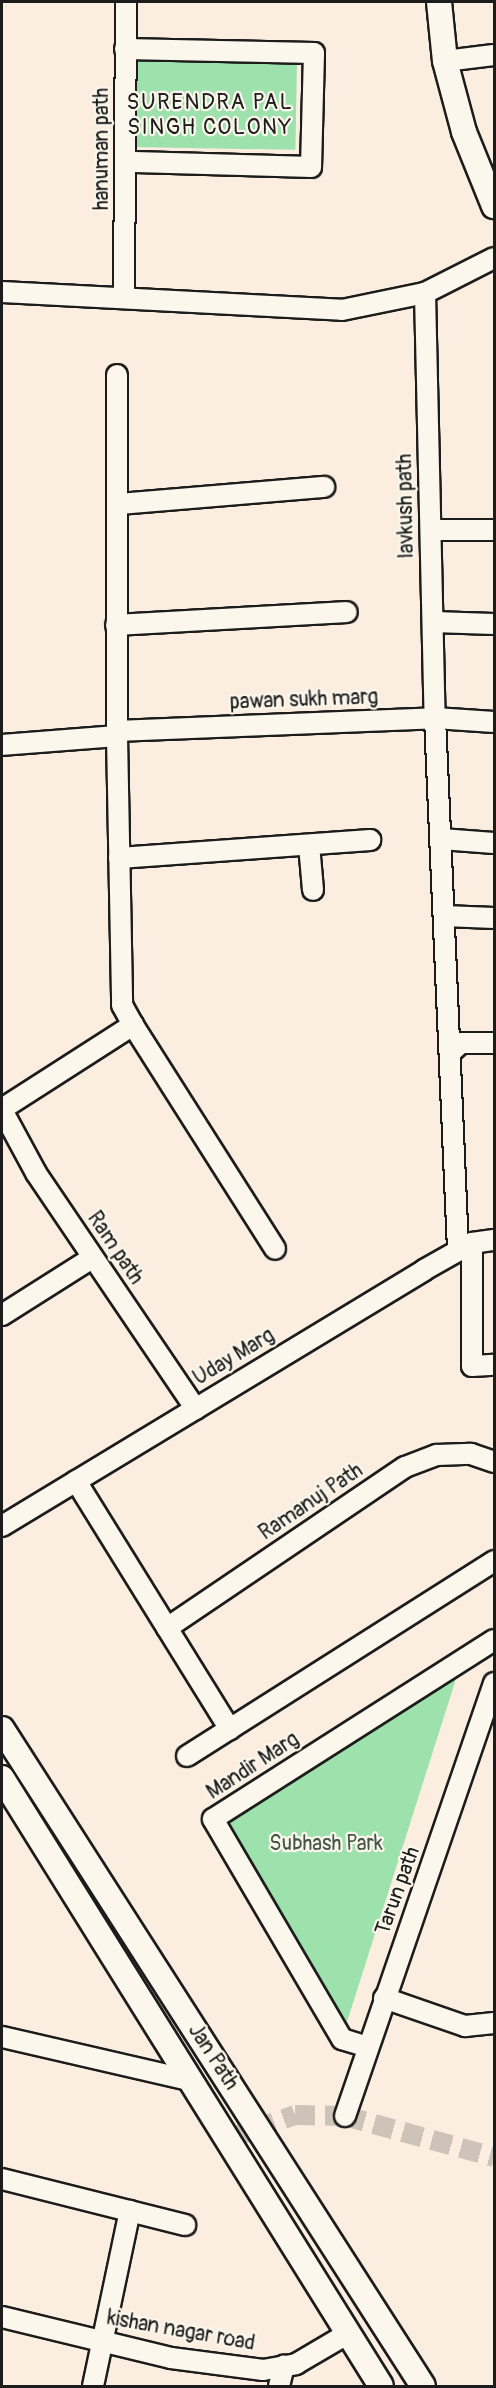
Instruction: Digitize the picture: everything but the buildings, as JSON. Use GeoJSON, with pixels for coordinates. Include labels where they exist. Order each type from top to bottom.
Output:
{"type":"FeatureCollection","features":[{"type":"Feature","properties":{"kind":"street","name":"hanuman path"},"geometry":{"type":"LineString","coordinates":[[124,296],[127,162],[126,2]]}},
{"type":"Feature","properties":{"kind":"street"},"geometry":{"type":"LineString","coordinates":[[438,2],[445,61],[464,132],[493,198]]}},
{"type":"Feature","properties":{"kind":"street"},"geometry":{"type":"LineString","coordinates":[[125,49],[314,53],[311,167],[127,162]]}},
{"type":"Feature","properties":{"kind":"street"},"geometry":{"type":"LineString","coordinates":[[445,61],[495,55]]}},
{"type":"Feature","properties":{"kind":"street"},"geometry":{"type":"LineString","coordinates":[[2,292],[124,296],[342,310],[425,293],[495,258]]}},
{"type":"Feature","properties":{"kind":"street","name":"lavkush path"},"geometry":{"type":"LineString","coordinates":[[425,293],[435,718],[451,1052],[472,1366],[495,1365]]}},
{"type":"Feature","properties":{"kind":"street"},"geometry":{"type":"LineString","coordinates":[[117,375],[120,504],[116,625],[116,734],[122,1005],[133,1026],[275,1249]]}},
{"type":"Feature","properties":{"kind":"street"},"geometry":{"type":"LineString","coordinates":[[120,504],[324,487]]}},
{"type":"Feature","properties":{"kind":"street"},"geometry":{"type":"LineString","coordinates":[[430,530],[495,530]]}},
{"type":"Feature","properties":{"kind":"street"},"geometry":{"type":"LineString","coordinates":[[116,625],[347,612]]}},
{"type":"Feature","properties":{"kind":"street"},"geometry":{"type":"LineString","coordinates":[[433,622],[495,624]]}},
{"type":"Feature","properties":{"kind":"street","name":"pawan sukh marg"},"geometry":{"type":"LineString","coordinates":[[2,745],[116,734],[435,718],[495,722]]}},
{"type":"Feature","properties":{"kind":"street"},"geometry":{"type":"LineString","coordinates":[[441,839],[495,843]]}},
{"type":"Feature","properties":{"kind":"street"},"geometry":{"type":"LineString","coordinates":[[119,858],[370,840]]}},
{"type":"Feature","properties":{"kind":"street"},"geometry":{"type":"LineString","coordinates":[[309,844],[313,890]]}},
{"type":"Feature","properties":{"kind":"street"},"geometry":{"type":"LineString","coordinates":[[444,916],[495,918]]}},
{"type":"Feature","properties":{"kind":"street"},"geometry":{"type":"LineString","coordinates":[[2,1109],[133,1026]]}},
{"type":"Feature","properties":{"kind":"street"},"geometry":{"type":"LineString","coordinates":[[451,1052],[461,1043],[495,1043]]}},
{"type":"Feature","properties":{"kind":"street","name":"Ram path"},"geometry":{"type":"LineString","coordinates":[[2,1109],[92,1258],[196,1408]]}},
{"type":"Feature","properties":{"kind":"street","name":"Uday Marg"},"geometry":{"type":"LineString","coordinates":[[2,1526],[465,1247],[495,1240]]}},
{"type":"Feature","properties":{"kind":"street"},"geometry":{"type":"LineString","coordinates":[[2,1315],[92,1258]]}},
{"type":"Feature","properties":{"kind":"street","name":"Ramanuj Path"},"geometry":{"type":"LineString","coordinates":[[167,1628],[405,1467],[437,1455],[471,1454],[495,1462]]}},
{"type":"Feature","properties":{"kind":"street"},"geometry":{"type":"LineString","coordinates":[[76,1481],[230,1729]]}},
{"type":"Feature","properties":{"kind":"street"},"geometry":{"type":"LineString","coordinates":[[187,1756],[495,1561]]}},
{"type":"Feature","properties":{"kind":"street","name":"Mandir Marg"},"geometry":{"type":"LineString","coordinates":[[368,2047],[342,2039],[213,1819],[495,1640]]}},
{"type":"Feature","properties":{"kind":"street","name":"Tarun path"},"geometry":{"type":"LineString","coordinates":[[345,2116],[495,1683]]}},
{"type":"Feature","properties":{"kind":"street","name":"Jan Path"},"geometry":{"type":"LineString","coordinates":[[2,1729],[423,2386]]}},
{"type":"Feature","properties":{"kind":"street","name":"Jan Path"},"geometry":{"type":"LineString","coordinates":[[2,1778],[381,2386]]}},
{"type":"Feature","properties":{"kind":"street"},"geometry":{"type":"LineString","coordinates":[[384,1998],[465,2026],[495,2023]]}},
{"type":"Feature","properties":{"kind":"street"},"geometry":{"type":"LineString","coordinates":[[2,2037],[192,2081]]}},
{"type":"Feature","properties":{"kind":"street"},"geometry":{"type":"LineString","coordinates":[[2,2179],[185,2225]]}},
{"type":"Feature","properties":{"kind":"street"},"geometry":{"type":"LineString","coordinates":[[93,2386],[100,2343],[130,2211]]}},
{"type":"Feature","properties":{"kind":"street","name":"kishan nagar road"},"geometry":{"type":"LineString","coordinates":[[2,2317],[100,2343],[236,2367],[284,2366],[325,2350],[347,2334]]}},
{"type":"Feature","properties":{"kind":"street"},"geometry":{"type":"LineString","coordinates":[[279,2386],[284,2366]]}},
{"type":"Feature","properties":{"kind":"green space"},"geometry":{"type":"Polygon","coordinates":[[[134,58],[297,61],[295,150],[132,147],[134,58]]]}},
{"type":"Feature","properties":{"kind":"green space","name":"Subhash Park"},"geometry":{"type":"Polygon","coordinates":[[[457,1666],[455,1682],[346,2025],[226,1822],[457,1666]]]}},
{"type":"Feature","properties":{"kind":"tunnel"},"geometry":{"type":"LineString","coordinates":[[227,2139],[295,2115],[345,2116],[494,2157]]}},
{"type":"Feature","properties":{"kind":"district","name":"SURENDRA PAL SINGH COLONY"},"geometry":{"type":"Point","coordinates":[210,114]}}]}
